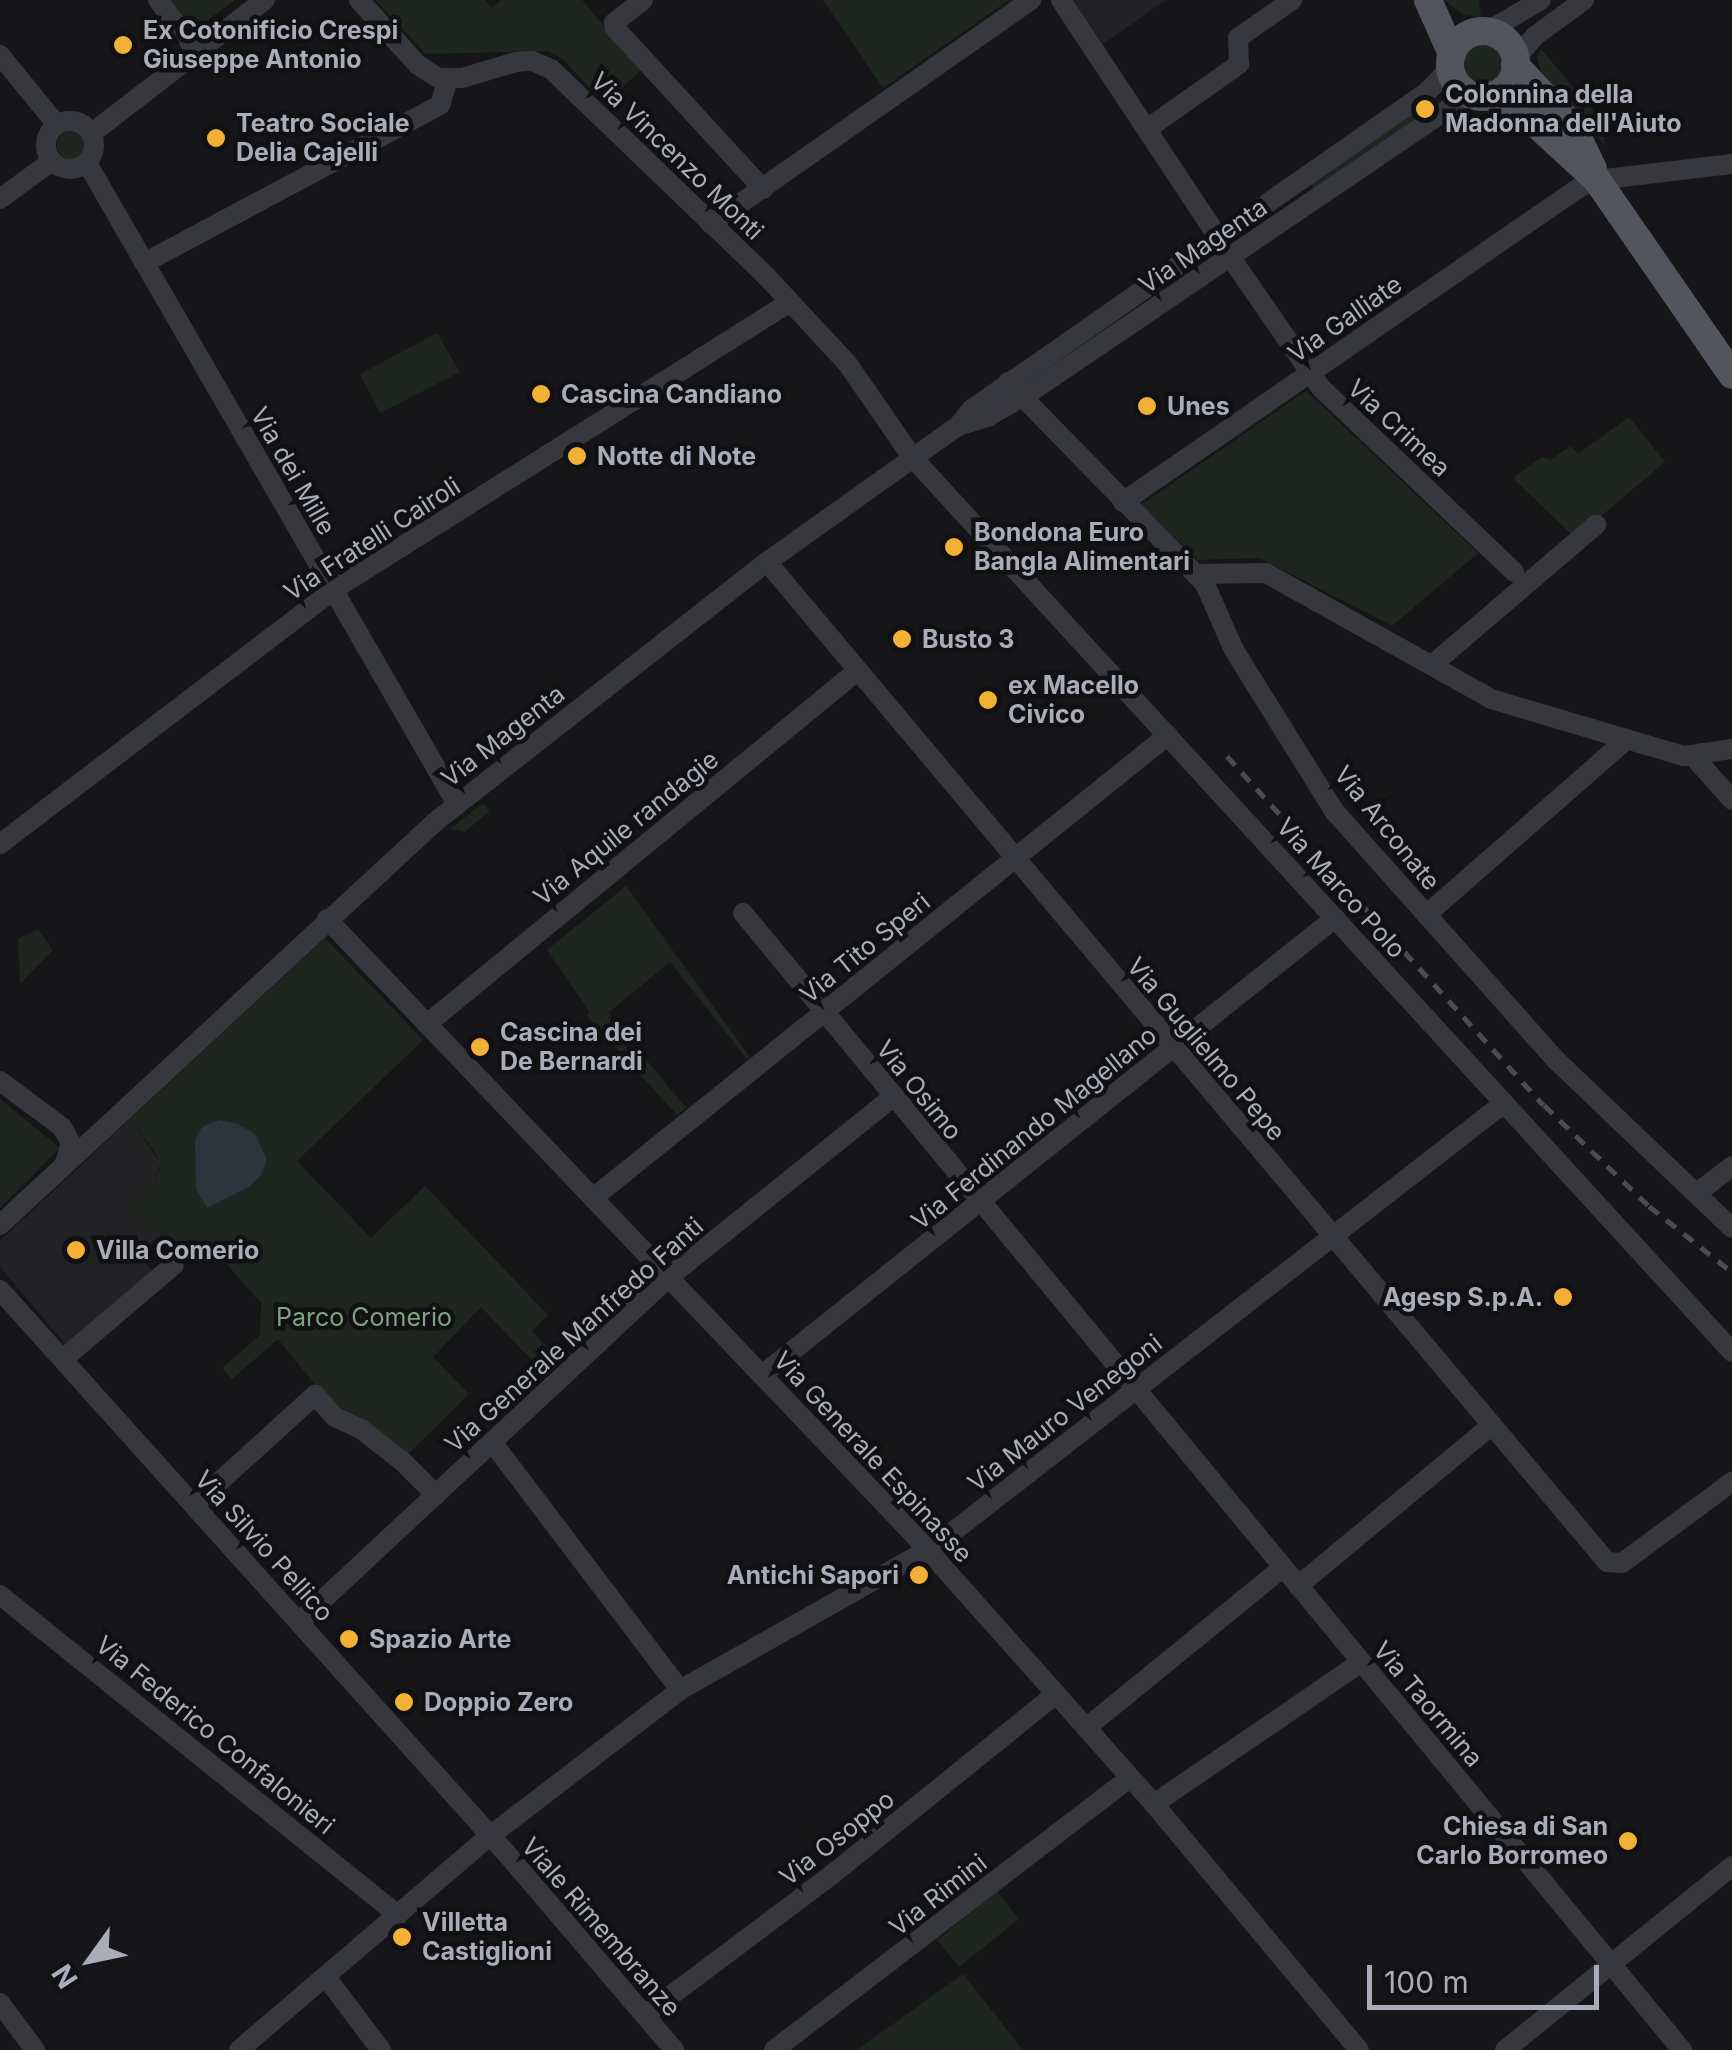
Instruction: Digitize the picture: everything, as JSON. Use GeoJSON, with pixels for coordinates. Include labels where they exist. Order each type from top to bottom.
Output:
{"type":"FeatureCollection","features":[{"type":"Feature","properties":{"kind":"main road"},"geometry":{"type":"LineString","coordinates":[[1430,0],[1482,32],[1505,40],[1515,62],[1573,127],[1597,180],[1732,375]]}},
{"type":"Feature","properties":{"kind":"main road"},"geometry":{"type":"LineString","coordinates":[[1430,0],[1458,85],[1536,126],[1597,180]]}},
{"type":"Feature","properties":{"kind":"main road"},"geometry":{"type":"LineString","coordinates":[[1451,61],[1460,40],[1482,32]]}},
{"type":"Feature","properties":{"kind":"main road"},"geometry":{"type":"LineString","coordinates":[[1482,95],[1511,81],[1515,62]]}},
{"type":"Feature","properties":{"kind":"street"},"geometry":{"type":"LineString","coordinates":[[158,0],[197,52]]}},
{"type":"Feature","properties":{"kind":"street"},"geometry":{"type":"LineString","coordinates":[[92,134],[266,0]]}},
{"type":"Feature","properties":{"kind":"street"},"geometry":{"type":"LineString","coordinates":[[144,263],[440,105],[448,79],[424,70],[359,0]]}},
{"type":"Feature","properties":{"kind":"street"},"geometry":{"type":"LineString","coordinates":[[643,0],[614,23],[763,188]]}},
{"type":"Feature","properties":{"kind":"street"},"geometry":{"type":"LineString","coordinates":[[711,224],[1031,0]]}},
{"type":"Feature","properties":{"kind":"street"},"geometry":{"type":"LineString","coordinates":[[1061,0],[1218,237]]}},
{"type":"Feature","properties":{"kind":"street"},"geometry":{"type":"LineString","coordinates":[[1146,129],[1239,64],[1238,38],[1292,0]]}},
{"type":"Feature","properties":{"kind":"street"},"geometry":{"type":"LineString","coordinates":[[1482,32],[1542,0]]}},
{"type":"Feature","properties":{"kind":"street"},"geometry":{"type":"LineString","coordinates":[[1515,62],[1535,36],[1584,0]]}},
{"type":"Feature","properties":{"kind":"street"},"geometry":{"type":"LineString","coordinates":[[0,55],[57,125]]}},
{"type":"Feature","properties":{"kind":"street","name":"Via Magenta"},"geometry":{"type":"LineString","coordinates":[[1014,390],[1218,237],[1427,92],[1451,61]]}},
{"type":"Feature","properties":{"kind":"street","name":"Via Vincenzo Monti"},"geometry":{"type":"LineString","coordinates":[[448,79],[516,62],[546,64],[790,302],[847,363],[912,457]]}},
{"type":"Feature","properties":{"kind":"street","name":"Via Magenta"},"geometry":{"type":"LineString","coordinates":[[0,1225],[457,804],[767,562],[958,426],[966,414],[1014,390],[1231,258],[1482,95]]}},
{"type":"Feature","properties":{"kind":"street"},"geometry":{"type":"LineString","coordinates":[[74,121],[92,134],[94,149],[87,162],[68,169],[52,160],[46,145],[57,125],[74,121]]}},
{"type":"Feature","properties":{"kind":"street"},"geometry":{"type":"LineString","coordinates":[[0,199],[52,160]]}},
{"type":"Feature","properties":{"kind":"street","name":"Via dei Mille"},"geometry":{"type":"LineString","coordinates":[[87,162],[457,804]]}},
{"type":"Feature","properties":{"kind":"street"},"geometry":{"type":"LineString","coordinates":[[1597,180],[1732,164]]}},
{"type":"Feature","properties":{"kind":"street","name":"Via Galliate"},"geometry":{"type":"LineString","coordinates":[[1123,502],[1597,180]]}},
{"type":"Feature","properties":{"kind":"street","name":"Via Crimea"},"geometry":{"type":"LineString","coordinates":[[1231,258],[1310,374],[1514,572]]}},
{"type":"Feature","properties":{"kind":"street","name":"Via Fratelli Cairoli"},"geometry":{"type":"LineString","coordinates":[[0,844],[333,590],[790,302]]}},
{"type":"Feature","properties":{"kind":"street","name":"Via Arconate"},"geometry":{"type":"LineString","coordinates":[[1014,390],[1210,591],[1237,655],[1331,806],[1553,1057],[1732,1228]]}},
{"type":"Feature","properties":{"kind":"street","name":"Via Marco Polo"},"geometry":{"type":"LineString","coordinates":[[912,457],[1732,1352]]}},
{"type":"Feature","properties":{"kind":"street"},"geometry":{"type":"LineString","coordinates":[[1432,666],[1596,525]]}},
{"type":"Feature","properties":{"kind":"street","name":"Via Guglielmo Pepe"},"geometry":{"type":"LineString","coordinates":[[767,562],[1610,1564],[1627,1560],[1732,1482]]}},
{"type":"Feature","properties":{"kind":"street"},"geometry":{"type":"LineString","coordinates":[[1196,574],[1266,573],[1491,699],[1694,756],[1732,749]]}},
{"type":"Feature","properties":{"kind":"street","name":"Via Aquile randagie"},"geometry":{"type":"LineString","coordinates":[[427,1024],[857,671]]}},
{"type":"Feature","properties":{"kind":"street","name":"Via Tito Speri"},"geometry":{"type":"LineString","coordinates":[[593,1198],[1168,736]]}},
{"type":"Feature","properties":{"kind":"street"},"geometry":{"type":"LineString","coordinates":[[1426,915],[1627,739]]}},
{"type":"Feature","properties":{"kind":"street"},"geometry":{"type":"LineString","coordinates":[[1694,756],[1732,800]]}},
{"type":"Feature","properties":{"kind":"street","name":"Via Osimo"},"geometry":{"type":"LineString","coordinates":[[742,913],[1135,1391]]}},
{"type":"Feature","properties":{"kind":"street","name":"Via Ferdinando Magellano"},"geometry":{"type":"LineString","coordinates":[[762,1374],[1335,918]]}},
{"type":"Feature","properties":{"kind":"street","name":"Via Generale Espinasse"},"geometry":{"type":"LineString","coordinates":[[327,920],[928,1550],[1154,1804],[1359,2050]]}},
{"type":"Feature","properties":{"kind":"street"},"geometry":{"type":"LineString","coordinates":[[2,1077],[62,1127],[71,1143],[64,1166]]}},
{"type":"Feature","properties":{"kind":"street","name":"Via Generale Manfredo Fanti"},"geometry":{"type":"LineString","coordinates":[[299,1622],[668,1277],[893,1097]]}},
{"type":"Feature","properties":{"kind":"street","name":"Via Mauro Venegoni"},"geometry":{"type":"LineString","coordinates":[[239,2050],[490,1836],[680,1690],[928,1550],[1504,1103]]}},
{"type":"Feature","properties":{"kind":"street"},"geometry":{"type":"LineString","coordinates":[[62,1127],[83,1134],[110,1122]]}},
{"type":"Feature","properties":{"kind":"street"},"geometry":{"type":"LineString","coordinates":[[1697,1193],[1732,1166]]}},
{"type":"Feature","properties":{"kind":"street"},"geometry":{"type":"LineString","coordinates":[[63,1359],[174,1265]]}},
{"type":"Feature","properties":{"kind":"street","name":"Via Silvio Pellico"},"geometry":{"type":"LineString","coordinates":[[0,1290],[490,1836]]}},
{"type":"Feature","properties":{"kind":"street","name":"Via Taormina"},"geometry":{"type":"LineString","coordinates":[[1135,1391],[1682,2050]]}},
{"type":"Feature","properties":{"kind":"street"},"geometry":{"type":"LineString","coordinates":[[194,1505],[315,1395],[335,1417],[361,1429],[436,1494]]}},
{"type":"Feature","properties":{"kind":"street"},"geometry":{"type":"LineString","coordinates":[[1298,1586],[1491,1426]]}},
{"type":"Feature","properties":{"kind":"street"},"geometry":{"type":"LineString","coordinates":[[492,1442],[680,1690]]}},
{"type":"Feature","properties":{"kind":"street"},"geometry":{"type":"LineString","coordinates":[[1086,1728],[1282,1568]]}},
{"type":"Feature","properties":{"kind":"street","name":"Via Federico Confalonieri"},"geometry":{"type":"LineString","coordinates":[[0,1595],[398,1915]]}},
{"type":"Feature","properties":{"kind":"street"},"geometry":{"type":"LineString","coordinates":[[1154,1804],[1361,1662]]}},
{"type":"Feature","properties":{"kind":"street","name":"Via Osoppo"},"geometry":{"type":"LineString","coordinates":[[645,2015],[834,1874],[1056,1694]]}},
{"type":"Feature","properties":{"kind":"street","name":"Via Rimini"},"geometry":{"type":"LineString","coordinates":[[774,2050],[1130,1778]]}},
{"type":"Feature","properties":{"kind":"street","name":"Viale Rimembranze"},"geometry":{"type":"LineString","coordinates":[[490,1836],[674,2050]]}},
{"type":"Feature","properties":{"kind":"street"},"geometry":{"type":"LineString","coordinates":[[1505,2050],[1732,1866]]}},
{"type":"Feature","properties":{"kind":"street"},"geometry":{"type":"LineString","coordinates":[[326,1977],[381,2050]]}},
{"type":"Feature","properties":{"kind":"street"},"geometry":{"type":"LineString","coordinates":[[0,2003],[35,2050]]}},
{"type":"Feature","properties":{"kind":"shaded area"},"geometry":{"type":"Polygon","coordinates":[[[1073,0],[1166,0],[1103,44],[1073,0]]]}},
{"type":"Feature","properties":{"kind":"shaded area"},"geometry":{"type":"Polygon","coordinates":[[[130,1119],[160,1162],[155,1183],[129,1204],[158,1238],[139,1255],[155,1274],[67,1346],[0,1267],[0,1241],[130,1119]]]}},
{"type":"Feature","properties":{"kind":"shaded area"},"geometry":{"type":"Polygon","coordinates":[[[219,1120],[236,1123],[255,1134],[267,1160],[261,1175],[249,1187],[207,1208],[196,1189],[195,1140],[202,1127],[219,1120]]]}},
{"type":"Feature","properties":{"kind":"green space"},"geometry":{"type":"Polygon","coordinates":[[[169,0],[235,0],[193,31],[169,0]]]}},
{"type":"Feature","properties":{"kind":"green space"},"geometry":{"type":"Polygon","coordinates":[[[375,0],[485,0],[492,8],[501,0],[582,0],[641,70],[604,104],[563,59],[547,51],[426,54],[375,0]]]}},
{"type":"Feature","properties":{"kind":"green space"},"geometry":{"type":"Polygon","coordinates":[[[823,0],[1009,0],[883,88],[823,0]]]}},
{"type":"Feature","properties":{"kind":"green space"},"geometry":{"type":"Polygon","coordinates":[[[1444,0],[1479,0],[1481,17],[1463,15],[1444,0]]]}},
{"type":"Feature","properties":{"kind":"green space"},"geometry":{"type":"Polygon","coordinates":[[[1483,40],[1500,47],[1507,64],[1500,81],[1483,88],[1466,81],[1459,64],[1466,47],[1483,40]]]}},
{"type":"Feature","properties":{"kind":"green space"},"geometry":{"type":"Polygon","coordinates":[[[1541,49],[1602,121],[1605,145],[1544,80],[1537,58],[1541,49]]]}},
{"type":"Feature","properties":{"kind":"green space"},"geometry":{"type":"Polygon","coordinates":[[[1427,100],[1434,110],[1314,189],[1310,182],[1427,100]]]}},
{"type":"Feature","properties":{"kind":"green space"},"geometry":{"type":"Polygon","coordinates":[[[71,131],[81,135],[85,145],[81,155],[71,159],[61,155],[57,145],[61,135],[71,131]]]}},
{"type":"Feature","properties":{"kind":"green space"},"geometry":{"type":"Polygon","coordinates":[[[437,333],[460,372],[380,413],[360,374],[437,333]]]}},
{"type":"Feature","properties":{"kind":"green space"},"geometry":{"type":"Polygon","coordinates":[[[1306,391],[1478,553],[1392,626],[1260,558],[1198,560],[1141,505],[1306,391]]]}},
{"type":"Feature","properties":{"kind":"green space"},"geometry":{"type":"Polygon","coordinates":[[[1629,417],[1665,462],[1575,538],[1513,478],[1542,457],[1550,460],[1571,446],[1578,454],[1629,417]]]}},
{"type":"Feature","properties":{"kind":"green space"},"geometry":{"type":"Polygon","coordinates":[[[483,803],[490,811],[465,832],[450,829],[483,803]]]}},
{"type":"Feature","properties":{"kind":"green space"},"geometry":{"type":"Polygon","coordinates":[[[626,886],[750,1057],[747,1059],[670,962],[608,1013],[686,1108],[677,1115],[587,1016],[589,1011],[547,950],[626,886]]]}},
{"type":"Feature","properties":{"kind":"green space"},"geometry":{"type":"Polygon","coordinates":[[[38,929],[53,950],[20,984],[18,939],[38,929]]]}},
{"type":"Feature","properties":{"kind":"green space","name":"Parco Comerio"},"geometry":{"type":"Polygon","coordinates":[[[325,938],[423,1040],[297,1161],[371,1238],[425,1186],[548,1315],[532,1331],[555,1355],[540,1369],[481,1307],[433,1357],[469,1394],[404,1458],[321,1392],[278,1339],[232,1379],[222,1368],[260,1335],[261,1303],[220,1256],[191,1256],[181,1264],[128,1204],[155,1183],[160,1168],[157,1155],[130,1119],[325,938]]]}},
{"type":"Feature","properties":{"kind":"green space"},"geometry":{"type":"Polygon","coordinates":[[[0,1099],[60,1148],[0,1208],[0,1099]]]}},
{"type":"Feature","properties":{"kind":"green space"},"geometry":{"type":"Polygon","coordinates":[[[997,1891],[1019,1919],[959,1967],[937,1940],[997,1891]]]}},
{"type":"Feature","properties":{"kind":"green space"},"geometry":{"type":"Polygon","coordinates":[[[963,1974],[1023,2050],[857,2050],[963,1974]]]}},
{"type":"Feature","properties":{"kind":"railway"},"geometry":{"type":"LineString","coordinates":[[1227,756],[1544,1105],[1649,1206],[1732,1272]]}},
{"type":"Feature","properties":{"kind":"place","name":"Ex Cotonificio Crespi Giuseppe Antonio"},"geometry":{"type":"Point","coordinates":[123,45]}},
{"type":"Feature","properties":{"kind":"place","name":"Colonnina della Madonna dell'Aiuto"},"geometry":{"type":"Point","coordinates":[1425,109]}},
{"type":"Feature","properties":{"kind":"place","name":"Teatro Sociale Delia Cajelli"},"geometry":{"type":"Point","coordinates":[216,138]}},
{"type":"Feature","properties":{"kind":"place","name":"Cascina Candiano"},"geometry":{"type":"Point","coordinates":[541,394]}},
{"type":"Feature","properties":{"kind":"place","name":"Unes"},"geometry":{"type":"Point","coordinates":[1147,406]}},
{"type":"Feature","properties":{"kind":"place","name":"Notte di Note"},"geometry":{"type":"Point","coordinates":[577,456]}},
{"type":"Feature","properties":{"kind":"place","name":"Bondona Euro Bangla Alimentari"},"geometry":{"type":"Point","coordinates":[954,547]}},
{"type":"Feature","properties":{"kind":"place","name":"Busto 3"},"geometry":{"type":"Point","coordinates":[902,639]}},
{"type":"Feature","properties":{"kind":"place","name":"ex Macello Civico"},"geometry":{"type":"Point","coordinates":[988,700]}},
{"type":"Feature","properties":{"kind":"place","name":"Cascina dei De Bernardi"},"geometry":{"type":"Point","coordinates":[480,1047]}},
{"type":"Feature","properties":{"kind":"place","name":"Villa Comerio"},"geometry":{"type":"Point","coordinates":[76,1250]}},
{"type":"Feature","properties":{"kind":"place","name":"Agesp S.p.A."},"geometry":{"type":"Point","coordinates":[1563,1297]}},
{"type":"Feature","properties":{"kind":"place","name":"Antichi Sapori"},"geometry":{"type":"Point","coordinates":[919,1575]}},
{"type":"Feature","properties":{"kind":"place","name":"Spazio Arte"},"geometry":{"type":"Point","coordinates":[349,1639]}},
{"type":"Feature","properties":{"kind":"place","name":"Doppio Zero"},"geometry":{"type":"Point","coordinates":[404,1702]}},
{"type":"Feature","properties":{"kind":"place","name":"Chiesa di San Carlo Borromeo"},"geometry":{"type":"Point","coordinates":[1628,1841]}},
{"type":"Feature","properties":{"kind":"place","name":"Villetta Castiglioni"},"geometry":{"type":"Point","coordinates":[402,1937]}}]}
